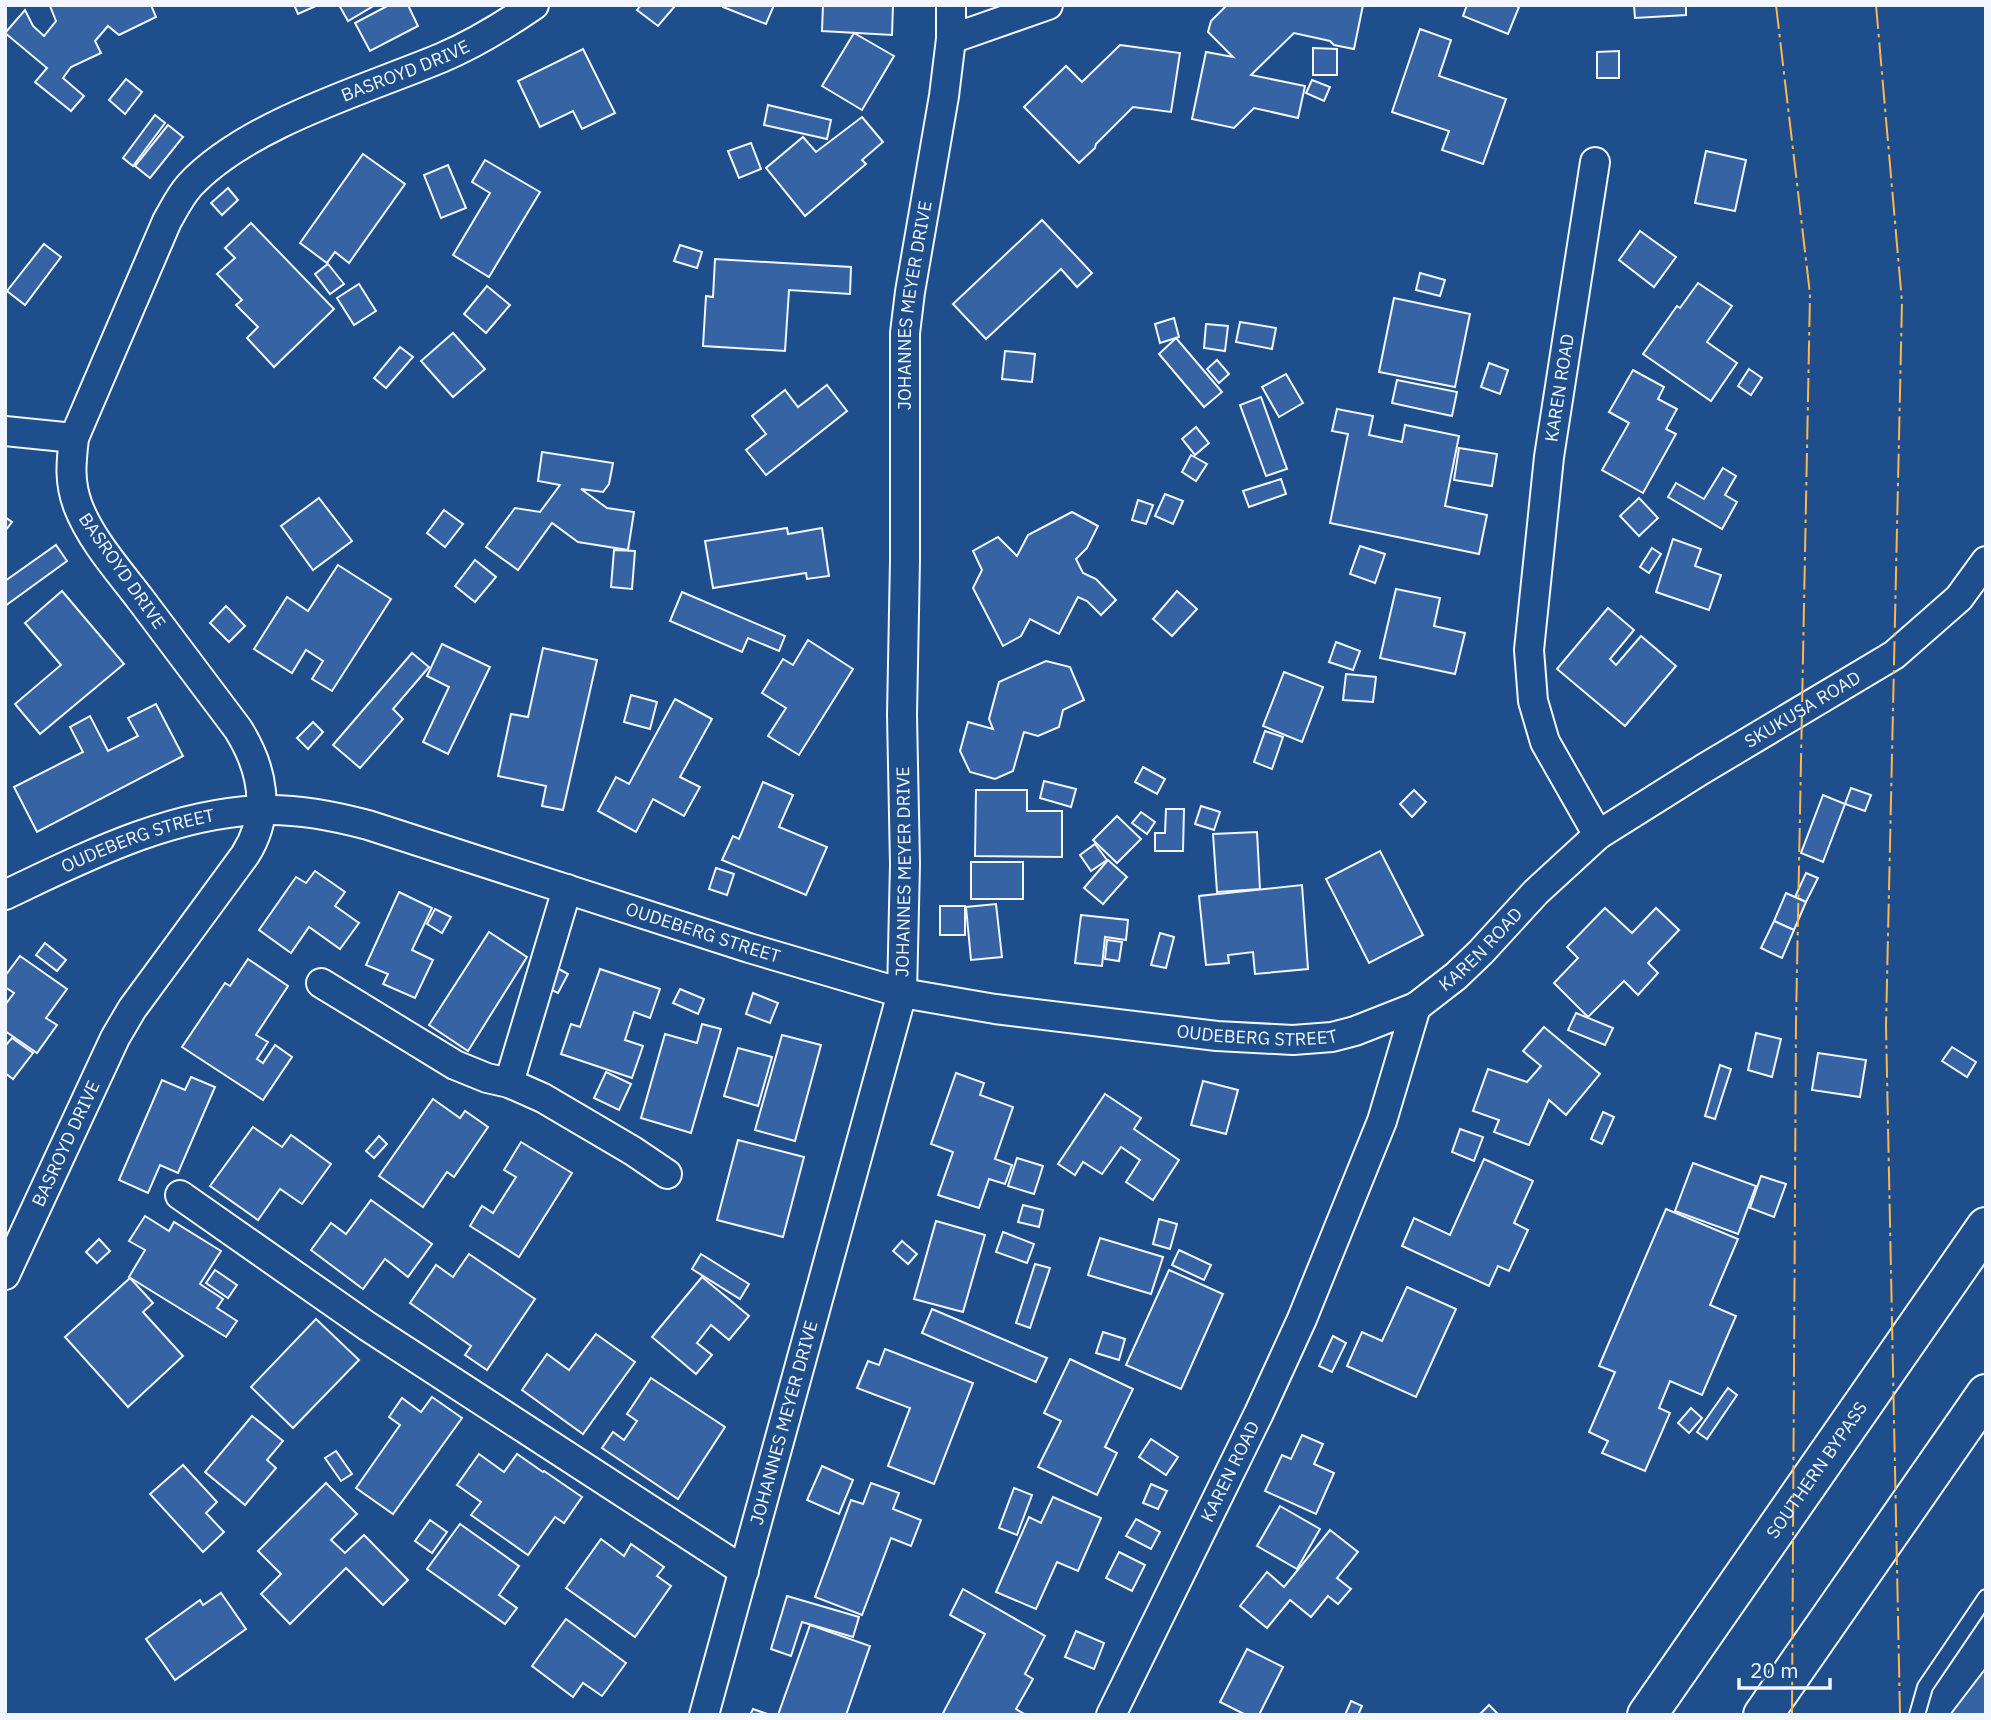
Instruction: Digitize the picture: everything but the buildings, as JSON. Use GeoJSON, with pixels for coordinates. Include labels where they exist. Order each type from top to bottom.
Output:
{"type":"FeatureCollection","features":[{"type":"Feature","properties":{"kind":"highway","name":"SOUTHERN BYPASS"},"geometry":{"type":"LineString","coordinates":[[1647,1715],[1986,1227]]}},
{"type":"Feature","properties":{"kind":"highway"},"geometry":{"type":"LineString","coordinates":[[1763,1715],[1986,1394]]}},
{"type":"Feature","properties":{"kind":"street","name":"BASROYD DRIVE"},"geometry":{"type":"LineString","coordinates":[[5,1275],[115,1038],[132,1009],[246,855],[257,834],[262,810],[257,765],[249,747],[129,585],[97,540],[79,508],[72,488],[70,470],[74,438],[167,221],[180,198],[206,169],[272,128],[444,56],[487,35],[534,5]]}},
{"type":"Feature","properties":{"kind":"street","name":"JOHANNES MEYER DRIVE"},"geometry":{"type":"LineString","coordinates":[[704,1715],[902,993],[905,864],[902,715],[905,333],[944,96],[951,39],[951,5]]}},
{"type":"Feature","properties":{"kind":"street"},"geometry":{"type":"LineString","coordinates":[[951,39],[1048,5]]}},
{"type":"Feature","properties":{"kind":"street","name":"KAREN ROAD"},"geometry":{"type":"LineString","coordinates":[[1111,1715],[1259,1413],[1302,1319],[1382,1121],[1416,1007],[1456,976],[1536,892],[1598,835],[1545,742],[1533,701],[1529,650],[1549,457],[1595,162]]}},
{"type":"Feature","properties":{"kind":"street"},"geometry":{"type":"LineString","coordinates":[[5,431],[74,438]]}},
{"type":"Feature","properties":{"kind":"street","name":"SKUKUSA ROAD"},"geometry":{"type":"LineString","coordinates":[[1598,835],[1894,655],[1959,598],[1986,561]]}},
{"type":"Feature","properties":{"kind":"street","name":"OUDEBERG STREET"},"geometry":{"type":"LineString","coordinates":[[5,895],[79,860],[140,836],[182,824],[262,810],[325,814],[368,825],[749,948],[902,993],[995,1009],[1217,1037],[1293,1040],[1332,1037],[1416,1007]]}},
{"type":"Feature","properties":{"kind":"street"},"geometry":{"type":"LineString","coordinates":[[509,1083],[567,889]]}},
{"type":"Feature","properties":{"kind":"street"},"geometry":{"type":"LineString","coordinates":[[321,983],[455,1065],[487,1078],[509,1083],[543,1098],[667,1174]]}},
{"type":"Feature","properties":{"kind":"street"},"geometry":{"type":"LineString","coordinates":[[180,1195],[367,1326],[744,1571]]}},
{"type":"Feature","properties":{"kind":"lane"},"geometry":{"type":"LineString","coordinates":[[1917,1715],[1926,1687],[1986,1597]]}},
{"type":"Feature","properties":{"kind":"power"},"geometry":{"type":"LineString","coordinates":[[1776,5],[1810,294],[1796,1021],[1792,1715]]}},
{"type":"Feature","properties":{"kind":"power"},"geometry":{"type":"LineString","coordinates":[[1876,5],[1902,302],[1886,1026],[1900,1715]]}}]}
